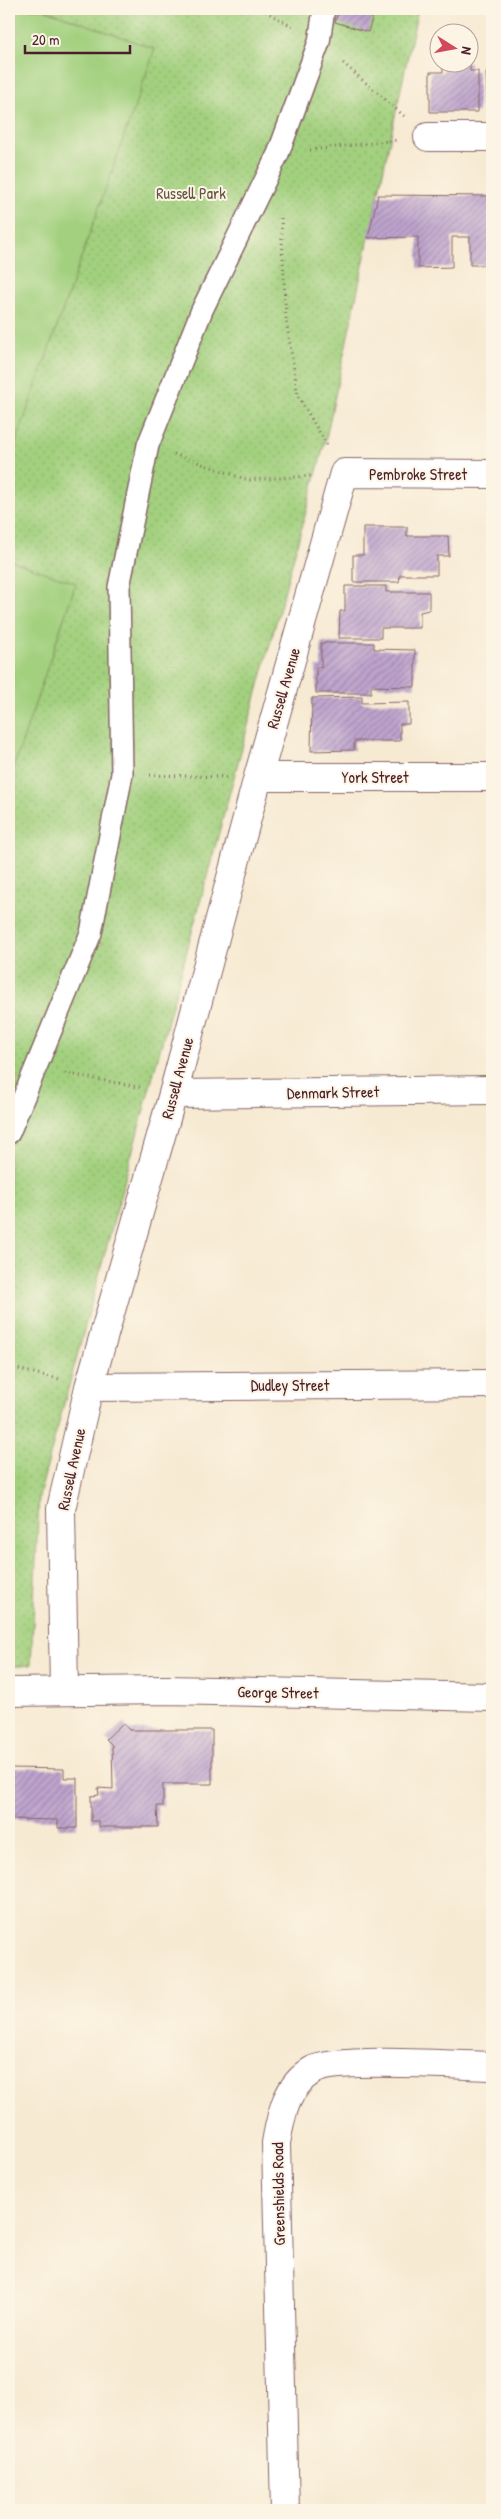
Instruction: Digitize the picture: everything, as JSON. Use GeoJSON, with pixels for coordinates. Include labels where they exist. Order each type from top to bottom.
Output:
{"type":"FeatureCollection","features":[{"type":"Feature","properties":{"kind":"street"},"geometry":{"type":"LineString","coordinates":[[428,137],[492,137]]}},
{"type":"Feature","properties":{"kind":"street","name":"Pembroke Street"},"geometry":{"type":"LineString","coordinates":[[344,473],[492,474]]}},
{"type":"Feature","properties":{"kind":"street","name":"Russell Avenue"},"geometry":{"type":"LineString","coordinates":[[64,1691],[61,1509],[89,1386],[173,1094],[258,777],[344,473]]}},
{"type":"Feature","properties":{"kind":"street","name":"York Street"},"geometry":{"type":"LineString","coordinates":[[258,777],[492,777]]}},
{"type":"Feature","properties":{"kind":"street","name":"Denmark Street"},"geometry":{"type":"LineString","coordinates":[[173,1094],[492,1090]]}},
{"type":"Feature","properties":{"kind":"street","name":"Dudley Street"},"geometry":{"type":"LineString","coordinates":[[89,1386],[492,1384]]}},
{"type":"Feature","properties":{"kind":"street","name":"George Street"},"geometry":{"type":"LineString","coordinates":[[9,1692],[166,1690],[492,1697]]}},
{"type":"Feature","properties":{"kind":"street","name":"Greenshields Road"},"geometry":{"type":"LineString","coordinates":[[285,2510],[276,2142],[284,2103],[296,2086],[314,2070],[344,2064],[492,2066]]}},
{"type":"Feature","properties":{"kind":"lane"},"geometry":{"type":"LineString","coordinates":[[9,1133],[91,933],[122,774],[119,588],[148,445],[202,310],[278,154],[319,42],[324,9]]}},
{"type":"Feature","properties":{"kind":"path"},"geometry":{"type":"LineString","coordinates":[[319,42],[428,137]]}},
{"type":"Feature","properties":{"kind":"path"},"geometry":{"type":"LineString","coordinates":[[278,154],[428,137]]}},
{"type":"Feature","properties":{"kind":"path"},"geometry":{"type":"LineString","coordinates":[[148,445],[248,480],[344,473],[298,396],[286,319],[280,212]]}},
{"type":"Feature","properties":{"kind":"path"},"geometry":{"type":"LineString","coordinates":[[122,774],[258,777]]}},
{"type":"Feature","properties":{"kind":"path"},"geometry":{"type":"LineString","coordinates":[[37,1068],[173,1094]]}},
{"type":"Feature","properties":{"kind":"path"},"geometry":{"type":"LineString","coordinates":[[9,1366],[89,1386]]}},
{"type":"Feature","properties":{"kind":"green space","name":"Russell Park"},"geometry":{"type":"Polygon","coordinates":[[[9,9],[418,9],[326,438],[39,1496],[31,1665],[9,1667],[9,9]]]}},
{"type":"Feature","properties":{"kind":"green space"},"geometry":{"type":"Polygon","coordinates":[[[9,9],[43,9],[155,49],[9,462],[9,9]]]}},
{"type":"Feature","properties":{"kind":"green space"},"geometry":{"type":"Polygon","coordinates":[[[9,560],[76,583],[9,781],[9,560]]]}},
{"type":"Feature","properties":{"kind":"building"},"geometry":{"type":"Polygon","coordinates":[[[339,9],[375,9],[368,32],[335,22],[339,9]]]}},
{"type":"Feature","properties":{"kind":"building"},"geometry":{"type":"Polygon","coordinates":[[[492,71],[492,115],[488,115],[486,72],[492,71]]]}},
{"type":"Feature","properties":{"kind":"building"},"geometry":{"type":"Polygon","coordinates":[[[430,72],[478,72],[478,112],[430,112],[430,72]]]}},
{"type":"Feature","properties":{"kind":"building"},"geometry":{"type":"Polygon","coordinates":[[[378,195],[492,196],[492,273],[489,273],[489,265],[470,265],[470,237],[452,237],[452,267],[418,268],[418,237],[368,238],[378,195]]]}},
{"type":"Feature","properties":{"kind":"building"},"geometry":{"type":"Polygon","coordinates":[[[363,527],[407,527],[407,536],[448,536],[449,556],[437,556],[437,575],[400,575],[399,582],[353,582],[353,555],[363,555],[363,527]]]}},
{"type":"Feature","properties":{"kind":"building"},"geometry":{"type":"Polygon","coordinates":[[[345,586],[386,586],[386,592],[429,592],[429,610],[420,612],[420,628],[381,628],[381,638],[339,638],[340,611],[345,611],[345,586]]]}},
{"type":"Feature","properties":{"kind":"building"},"geometry":{"type":"Polygon","coordinates":[[[321,643],[374,643],[374,649],[415,650],[415,687],[371,686],[371,693],[316,693],[316,667],[321,667],[321,643]]]}},
{"type":"Feature","properties":{"kind":"building"},"geometry":{"type":"Polygon","coordinates":[[[362,697],[362,703],[409,702],[409,724],[400,724],[400,741],[354,741],[354,750],[311,751],[312,698],[362,697]]]}},
{"type":"Feature","properties":{"kind":"building"},"geometry":{"type":"Polygon","coordinates":[[[123,1723],[129,1730],[212,1730],[212,1784],[163,1784],[163,1806],[157,1806],[158,1827],[99,1827],[99,1821],[91,1821],[91,1796],[99,1795],[98,1788],[113,1789],[112,1745],[106,1739],[123,1723]]]}},
{"type":"Feature","properties":{"kind":"building"},"geometry":{"type":"Polygon","coordinates":[[[9,1768],[64,1769],[64,1778],[77,1778],[77,1828],[58,1828],[58,1820],[9,1819],[9,1768]]]}}]}
